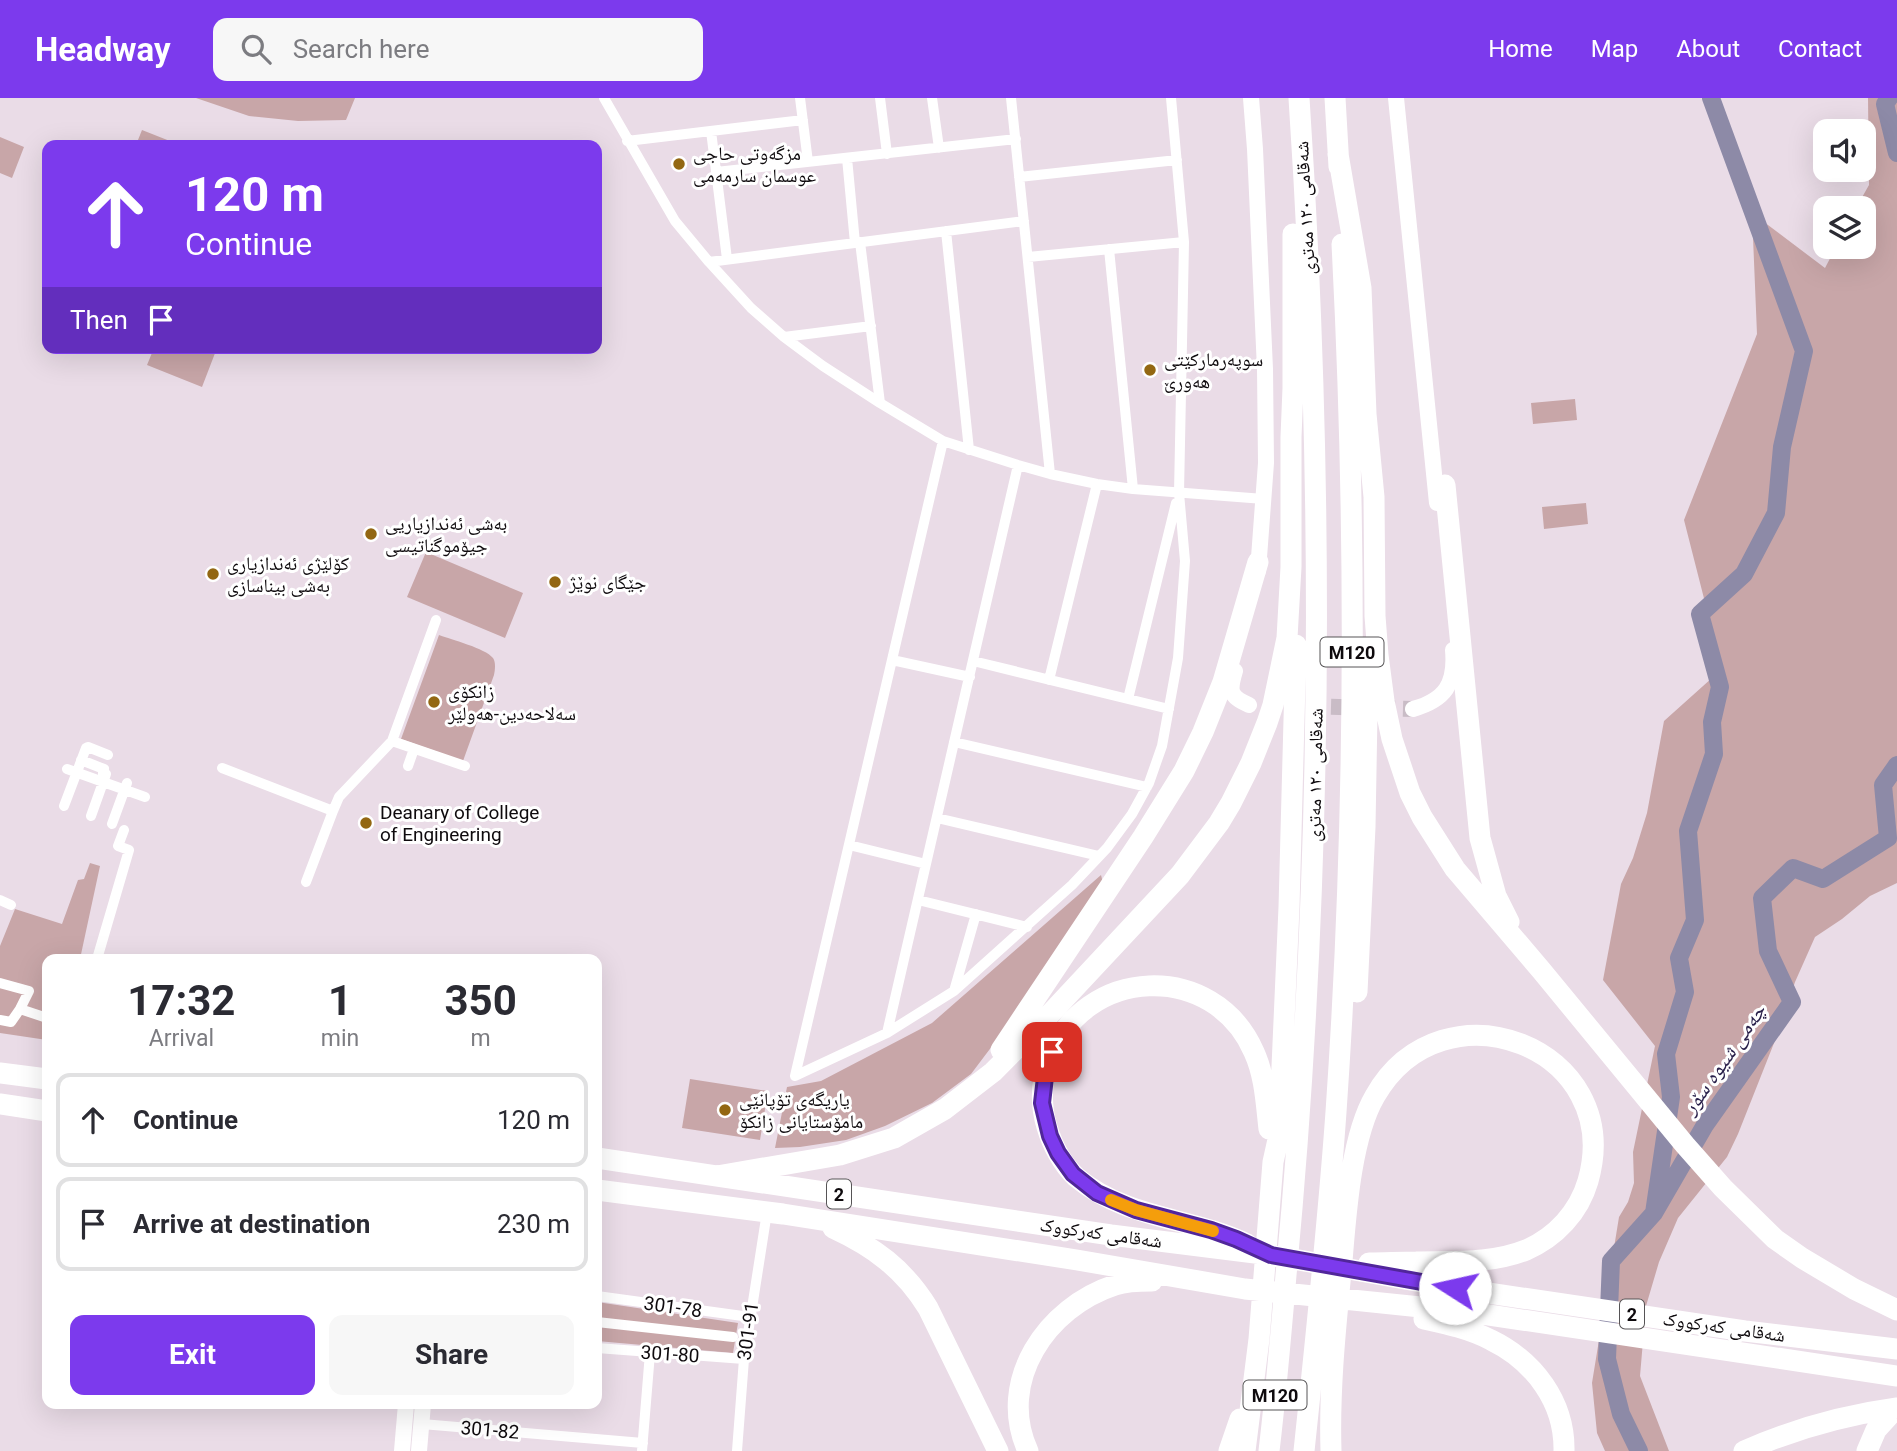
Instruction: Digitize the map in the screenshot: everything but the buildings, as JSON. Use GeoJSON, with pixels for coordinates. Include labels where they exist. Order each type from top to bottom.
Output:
{"type":"FeatureCollection","features":[{"type":"Feature","properties":{"kind":"highway","name":"شەقامی ١٢٠ مەتری"},"geometry":{"type":"LineString","coordinates":[[1269,1451],[1302,1103],[1317,682],[1315,423],[1299,98]]}},
{"type":"Feature","properties":{"kind":"highway","name":"شەقامی ١٢٠ مەتری"},"geometry":{"type":"LineString","coordinates":[[1335,98],[1351,479],[1352,715],[1337,1212]]}},
{"type":"Feature","properties":{"kind":"highway"},"geometry":{"type":"LineString","coordinates":[[716,1176],[840,1155],[894,1138],[961,1097],[993,1072],[1037,1028],[1180,875],[1219,823],[1251,763],[1273,705],[1287,638],[1292,567],[1293,195],[1302,145]]}},
{"type":"Feature","properties":{"kind":"highway"},"geometry":{"type":"LineString","coordinates":[[1318,1451],[1325,1392],[1324,1348],[1337,1212],[1344,1173],[1359,967],[1365,827],[1369,552],[1362,288],[1338,154]]}},
{"type":"Feature","properties":{"kind":"highway"},"geometry":{"type":"LineString","coordinates":[[1273,1162],[1279,1135],[1282,1081],[1295,677],[1298,476],[1293,388]]}},
{"type":"Feature","properties":{"kind":"highway"},"geometry":{"type":"LineString","coordinates":[[1366,414],[1374,497],[1375,616],[1384,701],[1409,793],[1438,845],[1463,879],[1697,1160],[1757,1223],[1802,1258],[1854,1289],[1897,1310]]}},
{"type":"Feature","properties":{"kind":"highway"},"geometry":{"type":"LineString","coordinates":[[1445,485],[1480,838],[1496,896],[1507,919],[1541,970]]}},
{"type":"Feature","properties":{"kind":"highway"},"geometry":{"type":"LineString","coordinates":[[961,1097],[1009,1040],[1184,771],[1223,682],[1258,562]]}},
{"type":"Feature","properties":{"kind":"highway"},"geometry":{"type":"LineString","coordinates":[[1245,1451],[1259,1339],[1271,1203],[1273,1162],[1263,1076],[1254,1052],[1237,1024],[1199,995],[1181,989],[1148,985],[1115,991],[1099,998],[1074,1018],[1064,1030],[1046,1069],[1042,1103],[1050,1136],[1058,1153],[1073,1174],[1097,1193],[1117,1203],[1211,1230],[1236,1239],[1271,1255]]}},
{"type":"Feature","properties":{"kind":"highway"},"geometry":{"type":"LineString","coordinates":[[1328,1265],[1491,1259],[1517,1253],[1546,1239],[1561,1227],[1575,1209],[1586,1186],[1593,1160],[1591,1125],[1579,1094],[1568,1077],[1552,1061],[1516,1041],[1475,1034],[1446,1039],[1427,1046],[1409,1056],[1391,1074],[1370,1105],[1337,1212]]}},
{"type":"Feature","properties":{"kind":"highway"},"geometry":{"type":"LineString","coordinates":[[0,1073],[42,1078]]}},
{"type":"Feature","properties":{"kind":"highway"},"geometry":{"type":"LineString","coordinates":[[0,1104],[42,1110]]}},
{"type":"Feature","properties":{"kind":"highway","name":"شەقامی کەرکووک"},"geometry":{"type":"LineString","coordinates":[[602,1159],[1111,1235],[1271,1255],[1519,1297],[1745,1331],[1897,1349]]}},
{"type":"Feature","properties":{"kind":"highway","name":"شەقامی کەرکووک"},"geometry":{"type":"LineString","coordinates":[[602,1191],[815,1219],[1245,1289],[1517,1319],[1897,1376]]}},
{"type":"Feature","properties":{"kind":"highway"},"geometry":{"type":"LineString","coordinates":[[815,1219],[885,1258],[917,1290],[933,1317],[998,1451]]}},
{"type":"Feature","properties":{"kind":"highway"},"geometry":{"type":"LineString","coordinates":[[1028,1451],[1019,1416],[1019,1398],[1024,1374],[1041,1337],[1067,1311],[1098,1292],[1116,1284],[1134,1281],[1245,1289]]}},
{"type":"Feature","properties":{"kind":"highway"},"geometry":{"type":"LineString","coordinates":[[1323,1297],[1366,1304],[1452,1325],[1493,1340],[1533,1370],[1549,1391],[1556,1404],[1564,1451]]}},
{"type":"Feature","properties":{"kind":"highway"},"geometry":{"type":"LineString","coordinates":[[1229,1451],[1241,1418],[1248,1375],[1259,1339]]}},
{"type":"Feature","properties":{"kind":"highway"},"geometry":{"type":"LineString","coordinates":[[1324,1348],[1331,1451]]}},
{"type":"Feature","properties":{"kind":"highway","name":"M120"},"geometry":{"type":"LineString","coordinates":[[1304,1451],[1324,1348]]}},
{"type":"Feature","properties":{"kind":"highway"},"geometry":{"type":"LineString","coordinates":[[1744,1451],[1769,1440],[1832,1421],[1896,1408]]}},
{"type":"Feature","properties":{"kind":"highway"},"geometry":{"type":"LineString","coordinates":[[1866,1451],[1876,1430],[1896,1408]]}},
{"type":"Feature","properties":{"kind":"highway"},"geometry":{"type":"LineString","coordinates":[[1832,1421],[1847,1425],[1853,1430],[1866,1451]]}},
{"type":"Feature","properties":{"kind":"street"},"geometry":{"type":"LineString","coordinates":[[604,98],[675,221],[709,262],[751,308],[784,337],[880,403],[943,441],[1018,466],[1097,484],[1133,489],[1264,499]]}},
{"type":"Feature","properties":{"kind":"street"},"geometry":{"type":"LineString","coordinates":[[800,98],[808,162]]}},
{"type":"Feature","properties":{"kind":"street"},"geometry":{"type":"LineString","coordinates":[[880,98],[887,154]]}},
{"type":"Feature","properties":{"kind":"street"},"geometry":{"type":"LineString","coordinates":[[932,98],[939,148]]}},
{"type":"Feature","properties":{"kind":"street"},"geometry":{"type":"LineString","coordinates":[[1011,98],[1051,474]]}},
{"type":"Feature","properties":{"kind":"street"},"geometry":{"type":"LineString","coordinates":[[943,441],[795,1076],[887,1033],[954,991],[1072,885],[1132,814],[1147,787],[1162,746],[1178,659],[1185,561],[1179,493],[1184,242],[1171,98]]}},
{"type":"Feature","properties":{"kind":"street"},"geometry":{"type":"LineString","coordinates":[[1208,721],[1224,709],[1250,705],[1234,697],[1231,684],[1256,591],[1266,463],[1265,347],[1251,98]]}},
{"type":"Feature","properties":{"kind":"street"},"geometry":{"type":"LineString","coordinates":[[1395,98],[1454,659],[1452,678],[1443,694],[1430,704],[1413,709]]}},
{"type":"Feature","properties":{"kind":"street"},"geometry":{"type":"LineString","coordinates":[[1406,98],[1445,485]]}},
{"type":"Feature","properties":{"kind":"street"},"geometry":{"type":"LineString","coordinates":[[627,141],[803,120]]}},
{"type":"Feature","properties":{"kind":"street"},"geometry":{"type":"LineString","coordinates":[[712,131],[727,260]]}},
{"type":"Feature","properties":{"kind":"street"},"geometry":{"type":"LineString","coordinates":[[716,172],[1016,139]]}},
{"type":"Feature","properties":{"kind":"street"},"geometry":{"type":"LineString","coordinates":[[847,158],[880,403]]}},
{"type":"Feature","properties":{"kind":"street"},"geometry":{"type":"LineString","coordinates":[[1020,177],[1177,160]]}},
{"type":"Feature","properties":{"kind":"street"},"geometry":{"type":"LineString","coordinates":[[709,262],[1024,221]]}},
{"type":"Feature","properties":{"kind":"street"},"geometry":{"type":"LineString","coordinates":[[946,231],[969,450]]}},
{"type":"Feature","properties":{"kind":"street"},"geometry":{"type":"LineString","coordinates":[[1028,257],[1184,242]]}},
{"type":"Feature","properties":{"kind":"street"},"geometry":{"type":"LineString","coordinates":[[1109,248],[1133,489]]}},
{"type":"Feature","properties":{"kind":"street"},"geometry":{"type":"LineString","coordinates":[[784,337],[871,326]]}},
{"type":"Feature","properties":{"kind":"street"},"geometry":{"type":"LineString","coordinates":[[887,1033],[1018,466]]}},
{"type":"Feature","properties":{"kind":"street"},"geometry":{"type":"LineString","coordinates":[[1049,680],[1097,484]]}},
{"type":"Feature","properties":{"kind":"street"},"geometry":{"type":"LineString","coordinates":[[1128,699],[1179,493]]}},
{"type":"Feature","properties":{"kind":"street"},"geometry":{"type":"LineString","coordinates":[[306,882],[339,796],[392,741],[436,620]]}},
{"type":"Feature","properties":{"kind":"street"},"geometry":{"type":"LineString","coordinates":[[892,660],[970,677]]}},
{"type":"Feature","properties":{"kind":"street"},"geometry":{"type":"LineString","coordinates":[[973,661],[1169,709]]}},
{"type":"Feature","properties":{"kind":"street"},"geometry":{"type":"LineString","coordinates":[[392,741],[465,766]]}},
{"type":"Feature","properties":{"kind":"street"},"geometry":{"type":"LineString","coordinates":[[954,742],[1147,787]]}},
{"type":"Feature","properties":{"kind":"street"},"geometry":{"type":"LineString","coordinates":[[64,806],[71,771],[81,760],[86,748],[108,755]]}},
{"type":"Feature","properties":{"kind":"street"},"geometry":{"type":"LineString","coordinates":[[408,766],[414,749]]}},
{"type":"Feature","properties":{"kind":"street"},"geometry":{"type":"LineString","coordinates":[[81,760],[104,769],[103,773],[106,774],[91,816]]}},
{"type":"Feature","properties":{"kind":"street"},"geometry":{"type":"LineString","coordinates":[[222,768],[333,811]]}},
{"type":"Feature","properties":{"kind":"street"},"geometry":{"type":"LineString","coordinates":[[71,771],[103,782],[126,786],[145,797]]}},
{"type":"Feature","properties":{"kind":"street"},"geometry":{"type":"LineString","coordinates":[[112,824],[126,786]]}},
{"type":"Feature","properties":{"kind":"street"},"geometry":{"type":"LineString","coordinates":[[937,818],[1099,856]]}},
{"type":"Feature","properties":{"kind":"street"},"geometry":{"type":"LineString","coordinates":[[98,954],[129,850],[118,846],[124,830]]}},
{"type":"Feature","properties":{"kind":"street"},"geometry":{"type":"LineString","coordinates":[[849,845],[926,864]]}},
{"type":"Feature","properties":{"kind":"street"},"geometry":{"type":"LineString","coordinates":[[0,900],[11,905]]}},
{"type":"Feature","properties":{"kind":"street"},"geometry":{"type":"LineString","coordinates":[[918,900],[1027,927]]}},
{"type":"Feature","properties":{"kind":"street"},"geometry":{"type":"LineString","coordinates":[[954,991],[976,914]]}},
{"type":"Feature","properties":{"kind":"street"},"geometry":{"type":"LineString","coordinates":[[0,983],[29,991],[11,1022],[0,1020]]}},
{"type":"Feature","properties":{"kind":"street"},"geometry":{"type":"LineString","coordinates":[[20,1009],[42,1016]]}},
{"type":"Feature","properties":{"kind":"street","name":"301-91"},"geometry":{"type":"LineString","coordinates":[[737,1451],[744,1359],[767,1212]]}},
{"type":"Feature","properties":{"kind":"street","name":"301-78"},"geometry":{"type":"LineString","coordinates":[[602,1297],[750,1318]]}},
{"type":"Feature","properties":{"kind":"street"},"geometry":{"type":"LineString","coordinates":[[602,1323],[733,1337]]}},
{"type":"Feature","properties":{"kind":"street","name":"301-80"},"geometry":{"type":"LineString","coordinates":[[602,1348],[744,1359]]}},
{"type":"Feature","properties":{"kind":"street"},"geometry":{"type":"LineString","coordinates":[[642,1447],[650,1353]]}},
{"type":"Feature","properties":{"kind":"street"},"geometry":{"type":"LineString","coordinates":[[402,1451],[406,1409]]}},
{"type":"Feature","properties":{"kind":"street"},"geometry":{"type":"LineString","coordinates":[[419,1451],[424,1409]]}},
{"type":"Feature","properties":{"kind":"street","name":"301-82"},"geometry":{"type":"LineString","coordinates":[[422,1424],[642,1447]]}},
{"type":"Feature","properties":{"kind":"shaded area"},"geometry":{"type":"Polygon","coordinates":[[[196,98],[355,98],[346,120],[298,121],[249,116],[196,98]]]}},
{"type":"Feature","properties":{"kind":"shaded area"},"geometry":{"type":"Polygon","coordinates":[[[1868,98],[1897,98],[1897,883],[1870,896],[1815,937],[1727,1157],[1678,1218],[1659,1262],[1646,1306],[1640,1376],[1669,1451],[1605,1451],[1597,1433],[1592,1383],[1619,1217],[1628,1202],[1634,1183],[1633,1152],[1655,1046],[1603,980],[1621,884],[1633,858],[1647,813],[1664,721],[1722,669],[1684,520],[1757,334],[1752,213],[1825,268],[1830,259],[1876,259],[1876,196],[1863,196],[1869,182],[1876,182],[1876,119],[1868,119],[1868,98]]]}},
{"type":"Feature","properties":{"kind":"shaded area"},"geometry":{"type":"Polygon","coordinates":[[[142,130],[167,140],[138,140],[142,130]]]}},
{"type":"Feature","properties":{"kind":"shaded area"},"geometry":{"type":"Polygon","coordinates":[[[0,137],[24,147],[12,178],[0,173],[0,137]]]}},
{"type":"Feature","properties":{"kind":"shaded area"},"geometry":{"type":"Polygon","coordinates":[[[152,354],[215,354],[202,387],[147,365],[152,354]]]}},
{"type":"Feature","properties":{"kind":"shaded area"},"geometry":{"type":"Polygon","coordinates":[[[1575,399],[1577,420],[1533,424],[1531,403],[1575,399]]]}},
{"type":"Feature","properties":{"kind":"shaded area"},"geometry":{"type":"Polygon","coordinates":[[[1586,503],[1588,524],[1544,529],[1542,507],[1586,503]]]}},
{"type":"Feature","properties":{"kind":"shaded area"},"geometry":{"type":"Polygon","coordinates":[[[426,552],[523,593],[505,638],[407,597],[426,552]]]}},
{"type":"Feature","properties":{"kind":"shaded area"},"geometry":{"type":"Polygon","coordinates":[[[439,635],[483,651],[495,662],[494,675],[463,761],[401,739],[439,635]]]}},
{"type":"Feature","properties":{"kind":"shaded area"},"geometry":{"type":"Polygon","coordinates":[[[90,863],[100,866],[81,954],[42,954],[42,1039],[0,1033],[0,946],[15,909],[62,924],[78,880],[84,879],[90,863]]]}},
{"type":"Feature","properties":{"kind":"shaded area"},"geometry":{"type":"Polygon","coordinates":[[[1101,875],[1103,883],[1011,1021],[971,1074],[932,1103],[885,1126],[846,1140],[775,1148],[787,1087],[821,1081],[932,1023],[1101,875]]]}},
{"type":"Feature","properties":{"kind":"shaded area","name":"یاریگەی تۆپانێی مامۆستایانی زانکۆ"},"geometry":{"type":"Polygon","coordinates":[[[690,1079],[768,1091],[760,1140],[682,1128],[690,1079]]]}},
{"type":"Feature","properties":{"kind":"shaded area"},"geometry":{"type":"Polygon","coordinates":[[[602,1303],[738,1323],[733,1353],[602,1341],[602,1303]]]}},
{"type":"Feature","properties":{"kind":"waterway"},"geometry":{"type":"LineString","coordinates":[[1654,1213],[1671,1097],[1666,1054],[1685,992],[1679,958],[1695,920],[1688,831],[1714,754],[1712,722],[1720,687],[1700,614],[1744,574],[1776,513],[1782,447],[1804,351],[1711,98]]}},
{"type":"Feature","properties":{"kind":"waterway","name":"چەمی شیوە سۆر"},"geometry":{"type":"LineString","coordinates":[[1889,98],[1885,104],[1897,153]]}},
{"type":"Feature","properties":{"kind":"waterway","name":"چەمی شیوە سۆر"},"geometry":{"type":"LineString","coordinates":[[1639,1451],[1621,1414],[1607,1359],[1611,1261],[1654,1213],[1705,1125],[1792,1002],[1768,951],[1762,898],[1793,868],[1823,879],[1888,838],[1883,785],[1897,765]]}},
{"type":"Feature","properties":{"kind":"tunnel"},"geometry":{"type":"LineString","coordinates":[[1307,706],[1413,709]]}},
{"type":"Feature","properties":{"kind":"slow traffic"},"geometry":{"type":"LineString","coordinates":[[1111,1200],[1136,1210],[1213,1231]]}},
{"type":"Feature","properties":{"kind":"place","name":"مزگەوتی حاجی عوسمان سارمەمی"},"geometry":{"type":"Point","coordinates":[679,164]}},
{"type":"Feature","properties":{"kind":"place","name":"سوپەرمارکێتی هەورێ"},"geometry":{"type":"Point","coordinates":[1150,370]}},
{"type":"Feature","properties":{"kind":"place","name":"بەشی ئەندازیاریی جیۆموگناتیسی"},"geometry":{"type":"Point","coordinates":[371,534]}},
{"type":"Feature","properties":{"kind":"place","name":"کۆلێژی ئەندازیاری بەشی بیناسازی"},"geometry":{"type":"Point","coordinates":[213,574]}},
{"type":"Feature","properties":{"kind":"place","name":"جێگای نوێژ"},"geometry":{"type":"Point","coordinates":[555,582]}},
{"type":"Feature","properties":{"kind":"place","name":"زانکۆی سەلاحەدین-هەولێر"},"geometry":{"type":"Point","coordinates":[434,702]}},
{"type":"Feature","properties":{"kind":"place","name":"Deanary of College of Engineering"},"geometry":{"type":"Point","coordinates":[366,823]}},
{"type":"Feature","properties":{"kind":"place","name":"یاریگەی تۆپانێی مامۆستایانی زانکۆ"},"geometry":{"type":"Point","coordinates":[725,1110]}},
{"type":"Feature","properties":{"kind":"route"},"geometry":{"type":"LineString","coordinates":[[1052,1052],[1046,1069],[1042,1103],[1050,1136],[1073,1174],[1107,1199],[1136,1210],[1211,1230],[1271,1255],[1455,1288]]}}]}
